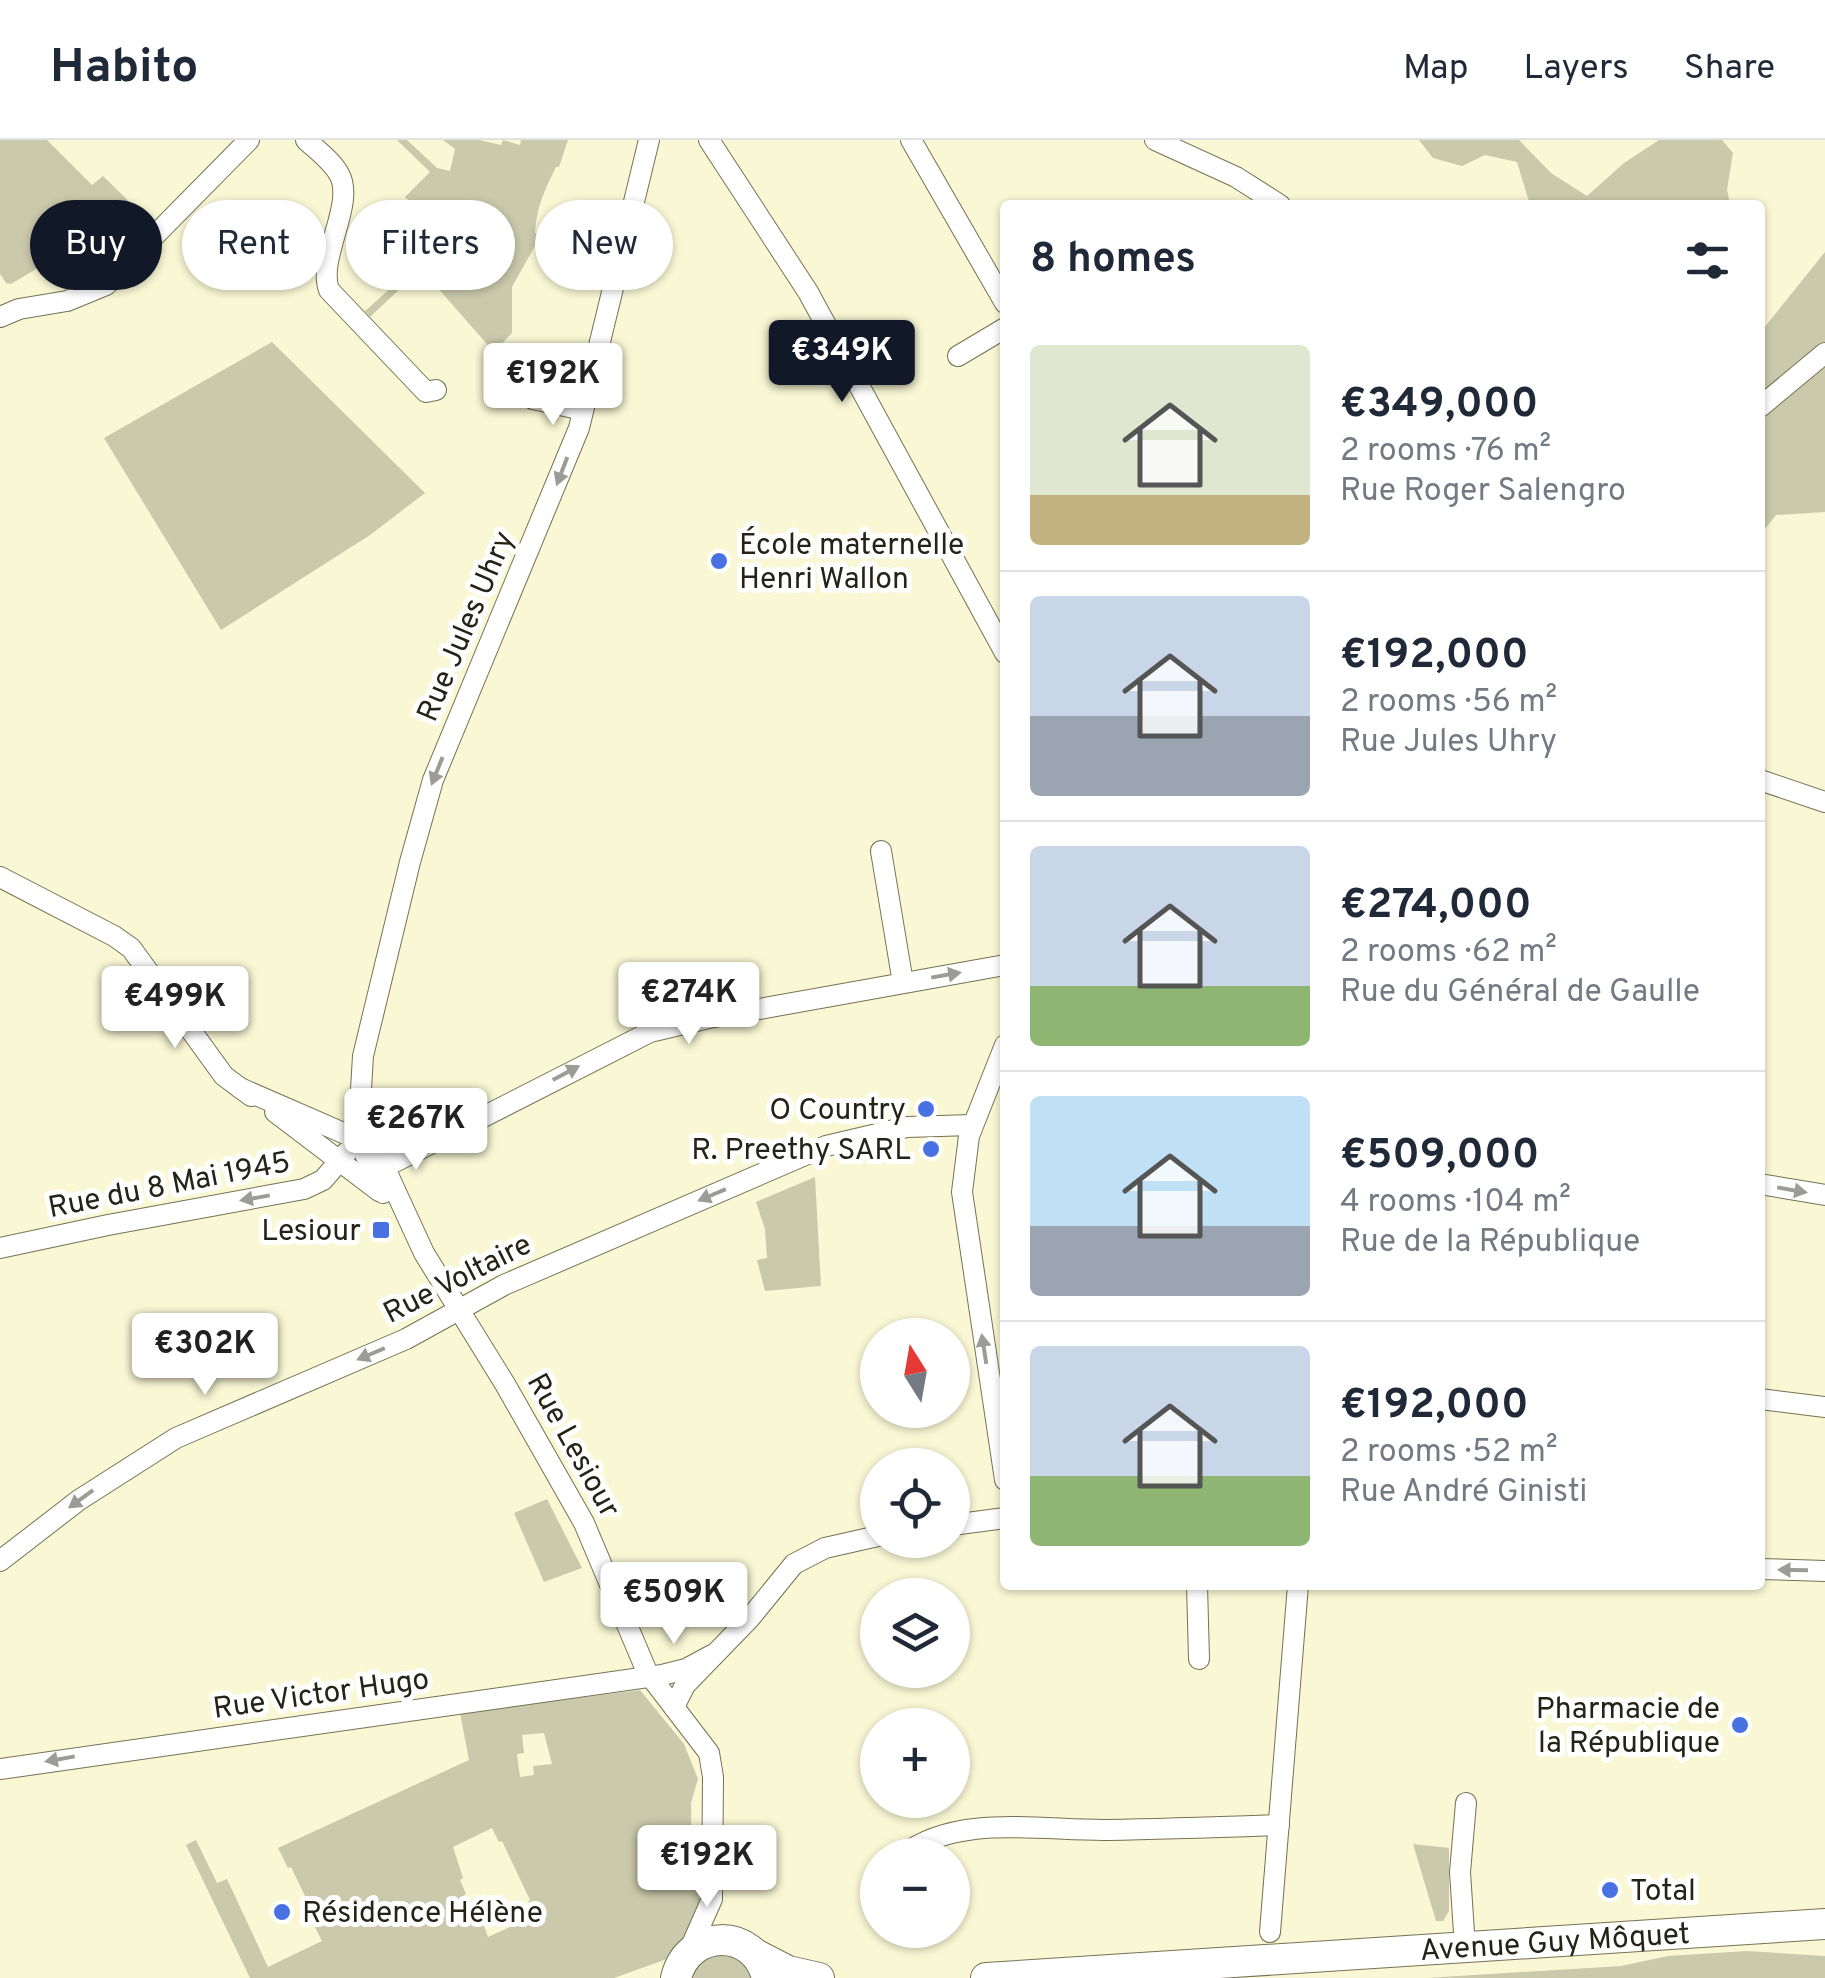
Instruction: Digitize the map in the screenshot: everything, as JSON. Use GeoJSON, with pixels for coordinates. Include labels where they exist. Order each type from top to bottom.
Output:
{"type":"FeatureCollection","features":[{"type":"Feature","properties":{"kind":"main road","name":"Avenue Guy Môquet"},"geometry":{"type":"LineString","coordinates":[[986,1978],[1825,1924]]}},
{"type":"Feature","properties":{"kind":"main road"},"geometry":{"type":"LineString","coordinates":[[677,1968],[704,1942],[716,1939],[788,1971],[819,1978]]}},
{"type":"Feature","properties":{"kind":"street"},"geometry":{"type":"LineString","coordinates":[[0,317],[19,308],[68,301],[106,285],[249,140]]}},
{"type":"Feature","properties":{"kind":"street"},"geometry":{"type":"LineString","coordinates":[[306,140],[336,170],[344,186],[326,275],[329,290],[426,392],[436,390]]}},
{"type":"Feature","properties":{"kind":"street","name":"Rue Jules Uhry"},"geometry":{"type":"LineString","coordinates":[[358,1139],[365,1044],[422,812],[548,508],[583,410],[649,140]]}},
{"type":"Feature","properties":{"kind":"street"},"geometry":{"type":"LineString","coordinates":[[709,140],[814,302],[997,616]]}},
{"type":"Feature","properties":{"kind":"street"},"geometry":{"type":"LineString","coordinates":[[911,140],[1000,294]]}},
{"type":"Feature","properties":{"kind":"street"},"geometry":{"type":"LineString","coordinates":[[1155,140],[1236,177],[1270,200]]}},
{"type":"Feature","properties":{"kind":"street"},"geometry":{"type":"LineString","coordinates":[[958,356],[1000,331]]}},
{"type":"Feature","properties":{"kind":"street"},"geometry":{"type":"LineString","coordinates":[[1765,403],[1825,353]]}},
{"type":"Feature","properties":{"kind":"street"},"geometry":{"type":"LineString","coordinates":[[533,398],[583,410]]}},
{"type":"Feature","properties":{"kind":"street"},"geometry":{"type":"LineString","coordinates":[[1765,781],[1825,802]]}},
{"type":"Feature","properties":{"kind":"street"},"geometry":{"type":"LineString","coordinates":[[881,851],[902,983]]}},
{"type":"Feature","properties":{"kind":"street"},"geometry":{"type":"LineString","coordinates":[[0,877],[131,948],[218,1068],[240,1088],[358,1139]]}},
{"type":"Feature","properties":{"kind":"street"},"geometry":{"type":"LineString","coordinates":[[374,1173],[650,1032],[1000,965]]}},
{"type":"Feature","properties":{"kind":"street"},"geometry":{"type":"LineString","coordinates":[[1000,1057],[972,1126],[964,1161],[965,1222],[1000,1448]]}},
{"type":"Feature","properties":{"kind":"street","name":"Rue Lesiour"},"geometry":{"type":"LineString","coordinates":[[240,1088],[340,1160],[374,1173],[506,1384],[575,1506],[650,1677],[712,1758],[714,1875]]}},
{"type":"Feature","properties":{"kind":"street","name":"Rue Voltaire"},"geometry":{"type":"LineString","coordinates":[[0,1561],[79,1500],[176,1438],[390,1346],[492,1291],[568,1256],[826,1146],[908,1127],[972,1126]]}},
{"type":"Feature","properties":{"kind":"street","name":"Rue du 8 Mai 1945"},"geometry":{"type":"LineString","coordinates":[[0,1248],[304,1190],[323,1180],[358,1139]]}},
{"type":"Feature","properties":{"kind":"street","name":"Rue Lesiour"},"geometry":{"type":"LineString","coordinates":[[358,1139],[378,1153],[374,1173],[383,1193],[424,1253]]}},
{"type":"Feature","properties":{"kind":"street"},"geometry":{"type":"LineString","coordinates":[[1765,1185],[1825,1196]]}},
{"type":"Feature","properties":{"kind":"street"},"geometry":{"type":"LineString","coordinates":[[1765,1400],[1825,1407]]}},
{"type":"Feature","properties":{"kind":"street"},"geometry":{"type":"LineString","coordinates":[[970,1522],[1000,1519]]}},
{"type":"Feature","properties":{"kind":"street"},"geometry":{"type":"LineString","coordinates":[[674,1708],[685,1684],[750,1618],[794,1564],[824,1548],[860,1540]]}},
{"type":"Feature","properties":{"kind":"street"},"geometry":{"type":"LineString","coordinates":[[1765,1570],[1825,1570]]}},
{"type":"Feature","properties":{"kind":"street"},"geometry":{"type":"LineString","coordinates":[[1197,1590],[1199,1659]]}},
{"type":"Feature","properties":{"kind":"street"},"geometry":{"type":"LineString","coordinates":[[1270,1932],[1298,1590]]}},
{"type":"Feature","properties":{"kind":"street","name":"Rue Victor Hugo"},"geometry":{"type":"LineString","coordinates":[[0,1768],[650,1677],[686,1669],[712,1656]]}},
{"type":"Feature","properties":{"kind":"street"},"geometry":{"type":"LineString","coordinates":[[1465,1948],[1460,1872],[1466,1803]]}},
{"type":"Feature","properties":{"kind":"street"},"geometry":{"type":"LineString","coordinates":[[937,1838],[989,1829],[1279,1825]]}},
{"type":"Feature","properties":{"kind":"street"},"geometry":{"type":"LineString","coordinates":[[714,1875],[724,1920],[755,1958]]}},
{"type":"Feature","properties":{"kind":"street"},"geometry":{"type":"LineString","coordinates":[[677,1968],[709,1910],[714,1875]]}},
{"type":"Feature","properties":{"kind":"shaded area"},"geometry":{"type":"Polygon","coordinates":[[[0,140],[47,140],[92,185],[103,176],[128,200],[30,200],[30,273],[11,284],[0,274],[0,140]]]}},
{"type":"Feature","properties":{"kind":"shaded area"},"geometry":{"type":"Polygon","coordinates":[[[397,140],[407,140],[437,168],[450,171],[455,149],[443,140],[479,140],[501,145],[503,140],[520,145],[521,140],[568,140],[542,200],[535,200],[535,246],[515,282],[515,200],[408,200],[405,197],[430,172],[397,140]]]}},
{"type":"Feature","properties":{"kind":"shaded area"},"geometry":{"type":"Polygon","coordinates":[[[1419,140],[1519,140],[1551,173],[1587,196],[1624,163],[1659,140],[1722,140],[1733,153],[1729,200],[1528,200],[1517,162],[1485,155],[1462,166],[1433,158],[1419,140]]]}},
{"type":"Feature","properties":{"kind":"shaded area"},"geometry":{"type":"Polygon","coordinates":[[[1825,252],[1825,512],[1776,515],[1765,529],[1765,327],[1825,252]]]}},
{"type":"Feature","properties":{"kind":"shaded area"},"geometry":{"type":"Polygon","coordinates":[[[389,290],[399,290],[370,317],[365,311],[389,290]]]}},
{"type":"Feature","properties":{"kind":"shaded area"},"geometry":{"type":"Polygon","coordinates":[[[439,290],[512,290],[512,333],[494,352],[439,290]]]}},
{"type":"Feature","properties":{"kind":"shaded area"},"geometry":{"type":"Polygon","coordinates":[[[272,342],[425,493],[370,535],[221,630],[104,438],[272,342]]]}},
{"type":"Feature","properties":{"kind":"shaded area"},"geometry":{"type":"Polygon","coordinates":[[[815,1177],[821,1286],[765,1291],[757,1260],[767,1258],[765,1229],[756,1202],[815,1177]]]}},
{"type":"Feature","properties":{"kind":"shaded area"},"geometry":{"type":"Polygon","coordinates":[[[547,1499],[582,1568],[544,1582],[514,1513],[547,1499]]]}},
{"type":"Feature","properties":{"kind":"shaded area"},"geometry":{"type":"Polygon","coordinates":[[[640,1690],[684,1744],[698,1779],[691,1803],[692,1873],[703,1900],[697,1925],[667,1959],[614,1978],[250,1978],[186,1845],[196,1840],[217,1883],[227,1879],[268,1967],[322,1941],[315,1927],[319,1925],[278,1848],[469,1760],[460,1713],[640,1690]],[[544,1733],[522,1735],[524,1753],[517,1754],[520,1777],[534,1775],[533,1766],[552,1764],[544,1733]],[[492,1828],[453,1847],[463,1878],[463,1896],[470,1910],[477,1907],[488,1937],[534,1916],[502,1841],[492,1828]]]}},
{"type":"Feature","properties":{"kind":"shaded area"},"geometry":{"type":"Polygon","coordinates":[[[1413,1844],[1449,1848],[1449,1911],[1443,1921],[1436,1921],[1413,1844]]]}},
{"type":"Feature","properties":{"kind":"shaded area"},"geometry":{"type":"Polygon","coordinates":[[[1747,1951],[1825,1956],[1825,1978],[1426,1978],[1621,1966],[1668,1956],[1747,1951]]]}},
{"type":"Feature","properties":{"kind":"shaded area"},"geometry":{"type":"Polygon","coordinates":[[[734,1954],[755,1978],[689,1978],[707,1955],[734,1954]]]}},
{"type":"Feature","properties":{"kind":"place","name":"École maternelle Henri Wallon"},"geometry":{"type":"Point","coordinates":[719,561]}},
{"type":"Feature","properties":{"kind":"place","name":"O Country"},"geometry":{"type":"Point","coordinates":[926,1109]}},
{"type":"Feature","properties":{"kind":"place","name":"R. Preethy SARL"},"geometry":{"type":"Point","coordinates":[931,1149]}},
{"type":"Feature","properties":{"kind":"place","name":"Lesiour"},"geometry":{"type":"Point","coordinates":[381,1230]}},
{"type":"Feature","properties":{"kind":"place","name":"Pharmacie de la République"},"geometry":{"type":"Point","coordinates":[1740,1725]}},
{"type":"Feature","properties":{"kind":"place","name":"Total"},"geometry":{"type":"Point","coordinates":[1610,1890]}},
{"type":"Feature","properties":{"kind":"place","name":"Résidence Hélène"},"geometry":{"type":"Point","coordinates":[282,1912]}}]}
